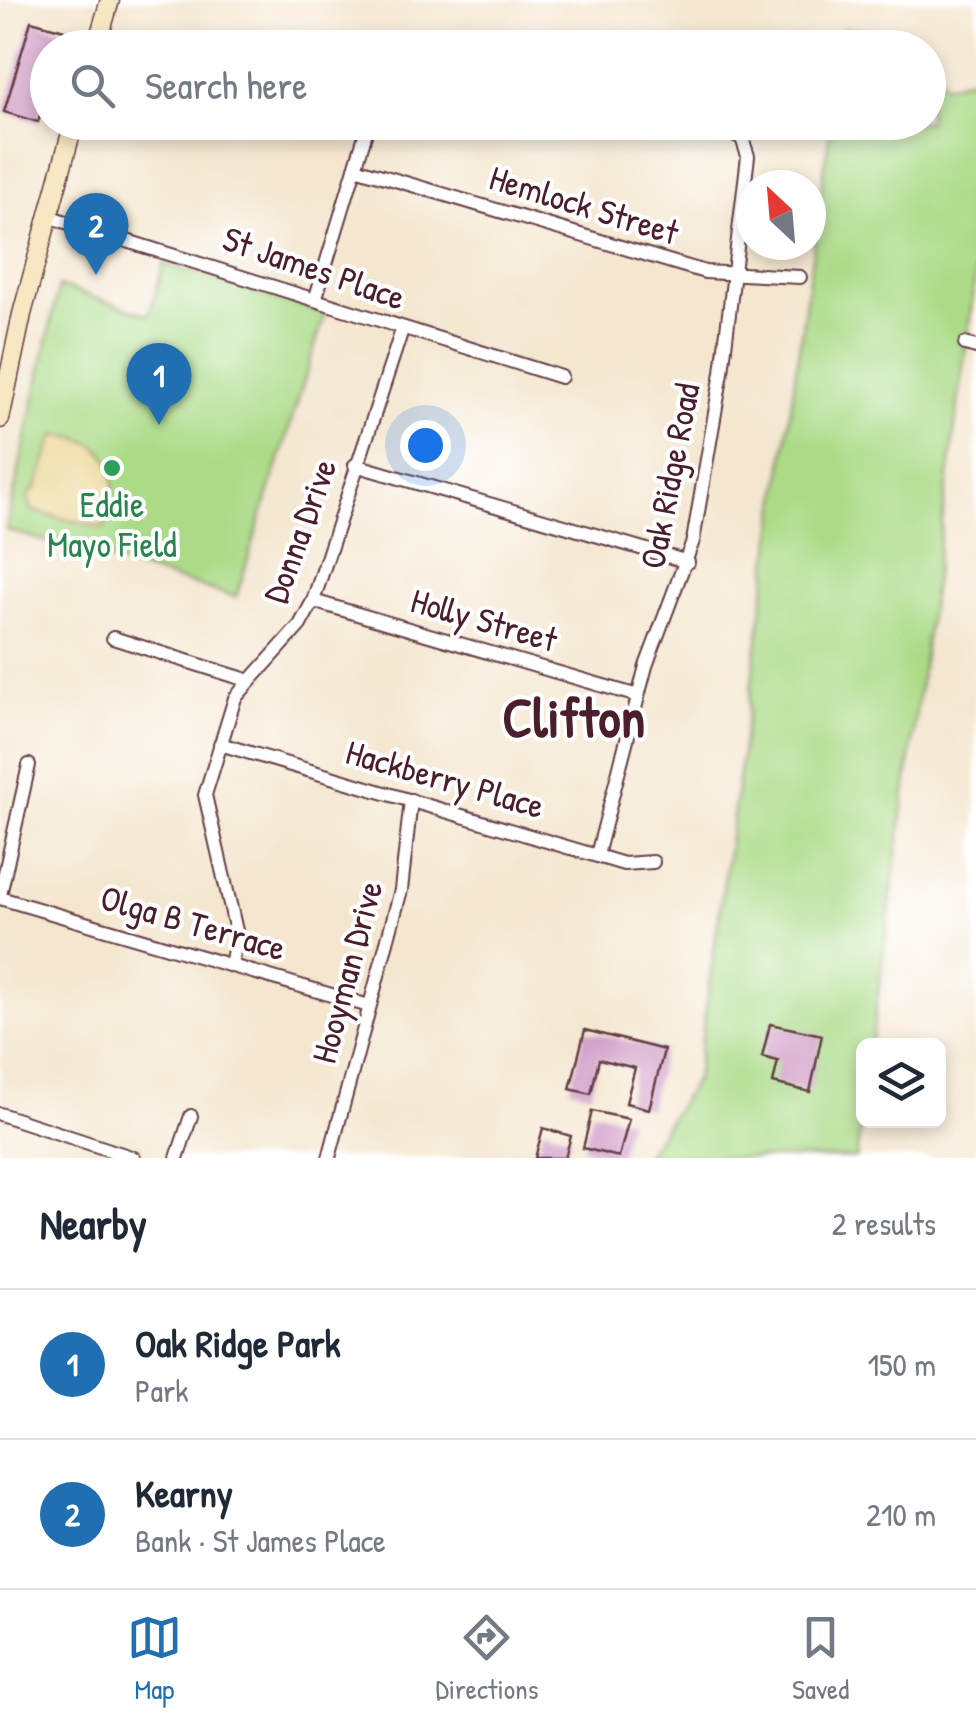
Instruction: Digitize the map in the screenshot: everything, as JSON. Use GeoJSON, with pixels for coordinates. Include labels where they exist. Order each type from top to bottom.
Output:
{"type":"FeatureCollection","features":[{"type":"Feature","properties":{"kind":"main road"},"geometry":{"type":"LineString","coordinates":[[101,30],[110,0]]}},
{"type":"Feature","properties":{"kind":"main road"},"geometry":{"type":"LineString","coordinates":[[0,419],[69,140]]}},
{"type":"Feature","properties":{"kind":"street"},"geometry":{"type":"LineString","coordinates":[[316,298],[363,140]]}},
{"type":"Feature","properties":{"kind":"street","name":"Oak Ridge Road"},"geometry":{"type":"LineString","coordinates":[[597,855],[638,696],[688,562],[735,271],[747,146],[741,140]]}},
{"type":"Feature","properties":{"kind":"street","name":"Hemlock Street"},"geometry":{"type":"LineString","coordinates":[[355,168],[705,272],[800,277]]}},
{"type":"Feature","properties":{"kind":"street","name":"St James Place"},"geometry":{"type":"LineString","coordinates":[[48,216],[562,377]]}},
{"type":"Feature","properties":{"kind":"street","name":"Donna Drive"},"geometry":{"type":"LineString","coordinates":[[232,966],[238,936],[205,794],[235,698],[247,680],[300,626],[313,602],[402,330]]}},
{"type":"Feature","properties":{"kind":"street"},"geometry":{"type":"LineString","coordinates":[[356,465],[688,562]]}},
{"type":"Feature","properties":{"kind":"street","name":"Holly Street"},"geometry":{"type":"LineString","coordinates":[[313,602],[638,696]]}},
{"type":"Feature","properties":{"kind":"street"},"geometry":{"type":"LineString","coordinates":[[113,638],[247,680]]}},
{"type":"Feature","properties":{"kind":"street","name":"Hackberry Place"},"geometry":{"type":"LineString","coordinates":[[220,744],[624,864],[653,862]]}},
{"type":"Feature","properties":{"kind":"street"},"geometry":{"type":"LineString","coordinates":[[0,896],[29,764]]}},
{"type":"Feature","properties":{"kind":"street","name":"Hooyman Drive"},"geometry":{"type":"LineString","coordinates":[[329,1158],[402,890],[411,800]]}},
{"type":"Feature","properties":{"kind":"street","name":"Olga B Terrace"},"geometry":{"type":"LineString","coordinates":[[0,896],[369,1006]]}},
{"type":"Feature","properties":{"kind":"street"},"geometry":{"type":"LineString","coordinates":[[0,1114],[134,1158]]}},
{"type":"Feature","properties":{"kind":"street"},"geometry":{"type":"LineString","coordinates":[[177,1158],[191,1116]]}},
{"type":"Feature","properties":{"kind":"green space"},"geometry":{"type":"Polygon","coordinates":[[[976,77],[976,272],[872,1038],[856,1038],[856,1128],[861,1128],[856,1158],[644,1158],[696,1079],[812,260],[826,260],[824,170],[829,140],[946,140],[946,85],[976,77]]]}},
{"type":"Feature","properties":{"kind":"green space"},"geometry":{"type":"Polygon","coordinates":[[[164,263],[325,314],[236,597],[6,530],[59,286],[149,315],[164,263]]]}},
{"type":"Feature","properties":{"kind":"sand"},"geometry":{"type":"Polygon","coordinates":[[[54,436],[91,443],[110,464],[113,493],[104,528],[32,511],[28,496],[37,486],[54,436]]]}},
{"type":"Feature","properties":{"kind":"building"},"geometry":{"type":"Polygon","coordinates":[[[31,21],[64,30],[30,30],[30,120],[4,112],[31,21]]]}},
{"type":"Feature","properties":{"kind":"building"},"geometry":{"type":"Polygon","coordinates":[[[770,1024],[822,1035],[810,1092],[773,1083],[778,1061],[762,1057],[770,1024]]]}},
{"type":"Feature","properties":{"kind":"building"},"geometry":{"type":"Polygon","coordinates":[[[585,1030],[664,1050],[649,1109],[626,1103],[635,1068],[599,1059],[591,1094],[570,1089],[585,1030]]]}},
{"type":"Feature","properties":{"kind":"building"},"geometry":{"type":"Polygon","coordinates":[[[592,1111],[629,1119],[619,1157],[583,1148],[592,1111]]]}},
{"type":"Feature","properties":{"kind":"building"},"geometry":{"type":"Polygon","coordinates":[[[543,1128],[571,1136],[565,1158],[535,1158],[543,1128]]]}},
{"type":"Feature","properties":{"kind":"place","name":"Kearny"},"geometry":{"type":"Point","coordinates":[96,275]}},
{"type":"Feature","properties":{"kind":"place","name":"Oak Ridge Park"},"geometry":{"type":"Point","coordinates":[159,425]}},
{"type":"Feature","properties":{"kind":"place","name":"Eddie Mayo Field"},"geometry":{"type":"Point","coordinates":[112,468]}},
{"type":"Feature","properties":{"kind":"district","name":"Clifton"},"geometry":{"type":"Point","coordinates":[574,718]}}]}
